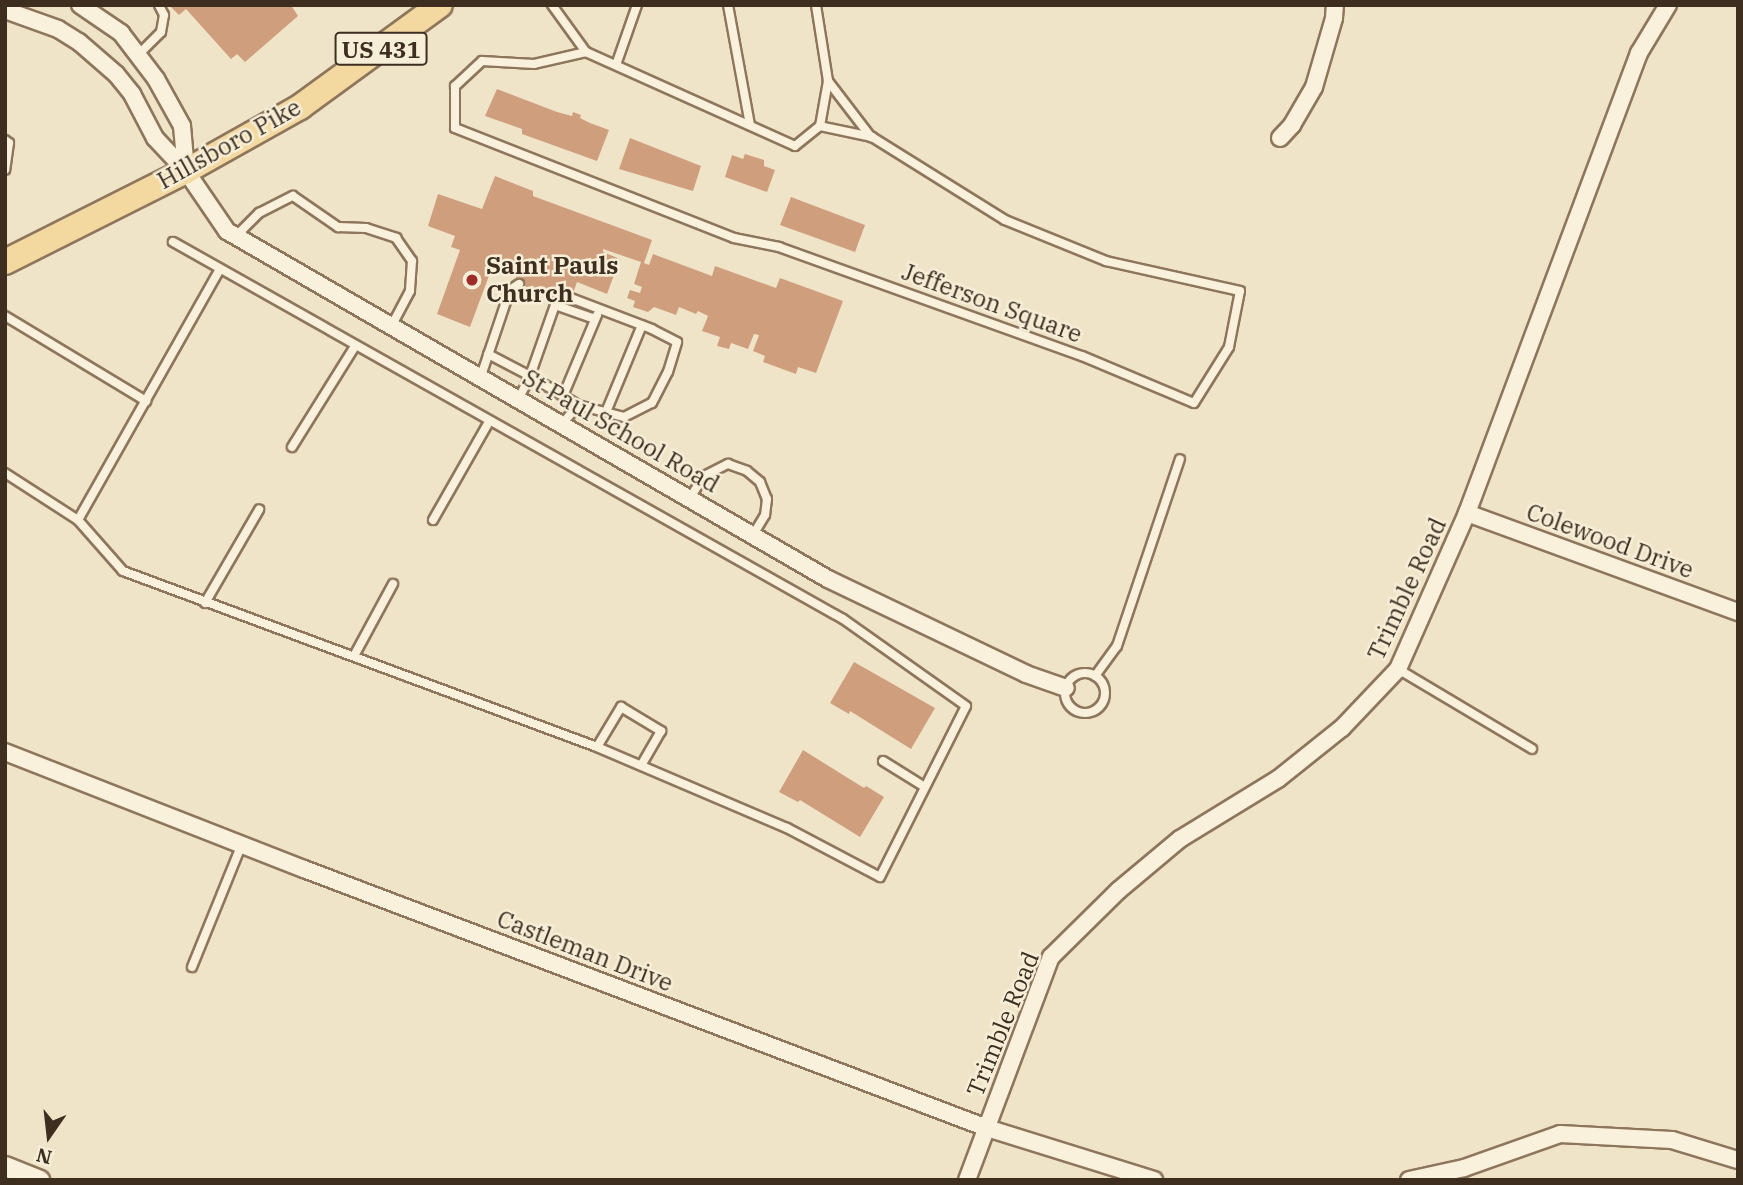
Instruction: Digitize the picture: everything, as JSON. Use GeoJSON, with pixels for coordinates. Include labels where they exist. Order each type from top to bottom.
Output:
{"type":"FeatureCollection","features":[{"type":"Feature","properties":{"kind":"main road","name":"Hillsboro Pike"},"geometry":{"type":"LineString","coordinates":[[5,261],[186,171],[300,107],[440,5]]}},
{"type":"Feature","properties":{"kind":"street"},"geometry":{"type":"LineString","coordinates":[[80,5],[121,33],[139,54],[182,126],[186,171]]}},
{"type":"Feature","properties":{"kind":"street"},"geometry":{"type":"LineString","coordinates":[[1280,138],[1292,125],[1314,87],[1334,18],[1335,5]]}},
{"type":"Feature","properties":{"kind":"street","name":"Trimble Road"},"geometry":{"type":"LineString","coordinates":[[967,1180],[1051,957],[1119,890],[1180,839],[1278,779],[1342,728],[1398,669],[1467,513],[1639,53],[1668,5]]}},
{"type":"Feature","properties":{"kind":"street","name":"St Paul School Road"},"geometry":{"type":"LineString","coordinates":[[5,10],[58,29],[99,57],[132,94],[155,138],[186,171],[226,231],[563,423],[828,579],[1026,674],[1066,688]]}},
{"type":"Feature","properties":{"kind":"street","name":"Colewood Drive"},"geometry":{"type":"LineString","coordinates":[[1467,513],[1738,612]]}},
{"type":"Feature","properties":{"kind":"street","name":"Castleman Drive"},"geometry":{"type":"LineString","coordinates":[[5,751],[987,1128],[1154,1180]]}},
{"type":"Feature","properties":{"kind":"street"},"geometry":{"type":"LineString","coordinates":[[1409,1180],[1464,1168],[1559,1134],[1672,1140],[1738,1160]]}},
{"type":"Feature","properties":{"kind":"street"},"geometry":{"type":"LineString","coordinates":[[5,1166],[39,1180]]}},
{"type":"Feature","properties":{"kind":"lane"},"geometry":{"type":"LineString","coordinates":[[139,54],[161,32],[164,15],[159,5]]}},
{"type":"Feature","properties":{"kind":"lane"},"geometry":{"type":"LineString","coordinates":[[551,5],[586,52],[796,146],[820,126]]}},
{"type":"Feature","properties":{"kind":"lane"},"geometry":{"type":"LineString","coordinates":[[616,65],[637,5]]}},
{"type":"Feature","properties":{"kind":"lane"},"geometry":{"type":"LineString","coordinates":[[728,5],[750,125]]}},
{"type":"Feature","properties":{"kind":"lane","name":"Jefferson Square"},"geometry":{"type":"LineString","coordinates":[[816,5],[828,81],[820,126],[872,137]]}},
{"type":"Feature","properties":{"kind":"lane","name":"Jefferson Square"},"geometry":{"type":"LineString","coordinates":[[586,52],[534,64],[482,61],[455,86],[455,128],[734,238],[779,247],[1082,356],[1194,403],[1229,346],[1240,291],[1106,261],[1005,220],[872,137],[828,81]]}},
{"type":"Feature","properties":{"kind":"lane"},"geometry":{"type":"LineString","coordinates":[[5,140],[9,142],[5,170]]}},
{"type":"Feature","properties":{"kind":"lane"},"geometry":{"type":"LineString","coordinates":[[236,236],[259,213],[293,196],[338,227],[366,228],[396,237],[412,261],[410,291],[392,325]]}},
{"type":"Feature","properties":{"kind":"lane"},"geometry":{"type":"LineString","coordinates":[[5,473],[78,520],[123,570],[205,603],[597,747],[787,828],[880,877],[966,706],[843,619],[173,242]]}},
{"type":"Feature","properties":{"kind":"lane"},"geometry":{"type":"LineString","coordinates":[[78,520],[220,269]]}},
{"type":"Feature","properties":{"kind":"lane"},"geometry":{"type":"LineString","coordinates":[[481,376],[510,290],[519,284]]}},
{"type":"Feature","properties":{"kind":"lane"},"geometry":{"type":"LineString","coordinates":[[488,354],[578,405],[624,417],[652,403],[668,372],[677,342],[642,325],[571,298]]}},
{"type":"Feature","properties":{"kind":"lane"},"geometry":{"type":"LineString","coordinates":[[519,398],[530,376],[555,305],[596,319]]}},
{"type":"Feature","properties":{"kind":"lane"},"geometry":{"type":"LineString","coordinates":[[563,396],[600,309]]}},
{"type":"Feature","properties":{"kind":"lane"},"geometry":{"type":"LineString","coordinates":[[5,316],[146,401]]}},
{"type":"Feature","properties":{"kind":"lane"},"geometry":{"type":"LineString","coordinates":[[606,412],[642,325]]}},
{"type":"Feature","properties":{"kind":"lane"},"geometry":{"type":"LineString","coordinates":[[292,447],[355,346]]}},
{"type":"Feature","properties":{"kind":"lane"},"geometry":{"type":"LineString","coordinates":[[563,423],[578,405]]}},
{"type":"Feature","properties":{"kind":"lane"},"geometry":{"type":"LineString","coordinates":[[433,520],[489,422]]}},
{"type":"Feature","properties":{"kind":"lane"},"geometry":{"type":"LineString","coordinates":[[1095,676],[1117,646],[1180,458]]}},
{"type":"Feature","properties":{"kind":"lane"},"geometry":{"type":"LineString","coordinates":[[690,498],[704,476],[728,464],[747,471],[760,482],[767,499],[765,515],[753,535]]}},
{"type":"Feature","properties":{"kind":"lane"},"geometry":{"type":"LineString","coordinates":[[205,603],[259,510]]}},
{"type":"Feature","properties":{"kind":"lane"},"geometry":{"type":"LineString","coordinates":[[354,656],[393,584]]}},
{"type":"Feature","properties":{"kind":"lane"},"geometry":{"type":"LineString","coordinates":[[1398,669],[1532,749]]}},
{"type":"Feature","properties":{"kind":"lane"},"geometry":{"type":"LineString","coordinates":[[1087,673],[1095,676],[1103,684],[1105,695],[1095,711],[1083,713],[1072,709],[1066,699],[1066,688],[1076,676],[1087,673]]}},
{"type":"Feature","properties":{"kind":"lane"},"geometry":{"type":"LineString","coordinates":[[597,747],[621,707],[661,731],[641,765]]}},
{"type":"Feature","properties":{"kind":"lane"},"geometry":{"type":"LineString","coordinates":[[883,761],[925,787]]}},
{"type":"Feature","properties":{"kind":"lane"},"geometry":{"type":"LineString","coordinates":[[191,967],[242,844]]}},
{"type":"Feature","properties":{"kind":"building"},"geometry":{"type":"Polygon","coordinates":[[[169,5],[291,5],[298,16],[245,62],[237,54],[231,59],[186,9],[179,15],[169,5]]]}},
{"type":"Feature","properties":{"kind":"building"},"geometry":{"type":"Polygon","coordinates":[[[497,89],[557,112],[572,116],[573,112],[590,123],[609,130],[597,161],[522,134],[522,129],[485,116],[497,89]]]}},
{"type":"Feature","properties":{"kind":"building"},"geometry":{"type":"Polygon","coordinates":[[[630,138],[701,166],[693,191],[619,169],[630,138]]]}},
{"type":"Feature","properties":{"kind":"building"},"geometry":{"type":"Polygon","coordinates":[[[745,154],[764,160],[764,166],[775,170],[767,192],[725,177],[732,155],[743,159],[745,154]]]}},
{"type":"Feature","properties":{"kind":"building"},"geometry":{"type":"Polygon","coordinates":[[[495,176],[533,191],[533,196],[652,240],[644,263],[649,265],[653,254],[712,276],[715,266],[776,288],[780,278],[843,301],[816,373],[798,367],[796,374],[763,362],[765,356],[753,351],[759,335],[754,334],[748,349],[731,343],[729,349],[717,346],[720,337],[702,331],[708,316],[698,311],[696,314],[679,307],[676,315],[654,307],[648,312],[633,307],[635,301],[627,298],[630,290],[640,293],[642,287],[634,284],[641,262],[603,249],[603,252],[620,259],[607,294],[577,282],[569,305],[532,291],[524,295],[512,268],[494,262],[470,327],[437,314],[460,250],[451,247],[455,236],[428,226],[438,194],[482,209],[495,176]]]}},
{"type":"Feature","properties":{"kind":"building"},"geometry":{"type":"Polygon","coordinates":[[[791,197],[865,225],[855,252],[780,225],[791,197]]]}},
{"type":"Feature","properties":{"kind":"building"},"geometry":{"type":"Polygon","coordinates":[[[854,662],[935,708],[911,749],[850,711],[849,714],[830,703],[854,662]]]}},
{"type":"Feature","properties":{"kind":"building"},"geometry":{"type":"Polygon","coordinates":[[[803,750],[864,788],[866,786],[884,797],[860,837],[800,800],[798,802],[779,792],[803,750]]]}},
{"type":"Feature","properties":{"kind":"place","name":"Saint Pauls Church"},"geometry":{"type":"Point","coordinates":[472,280]}}]}
